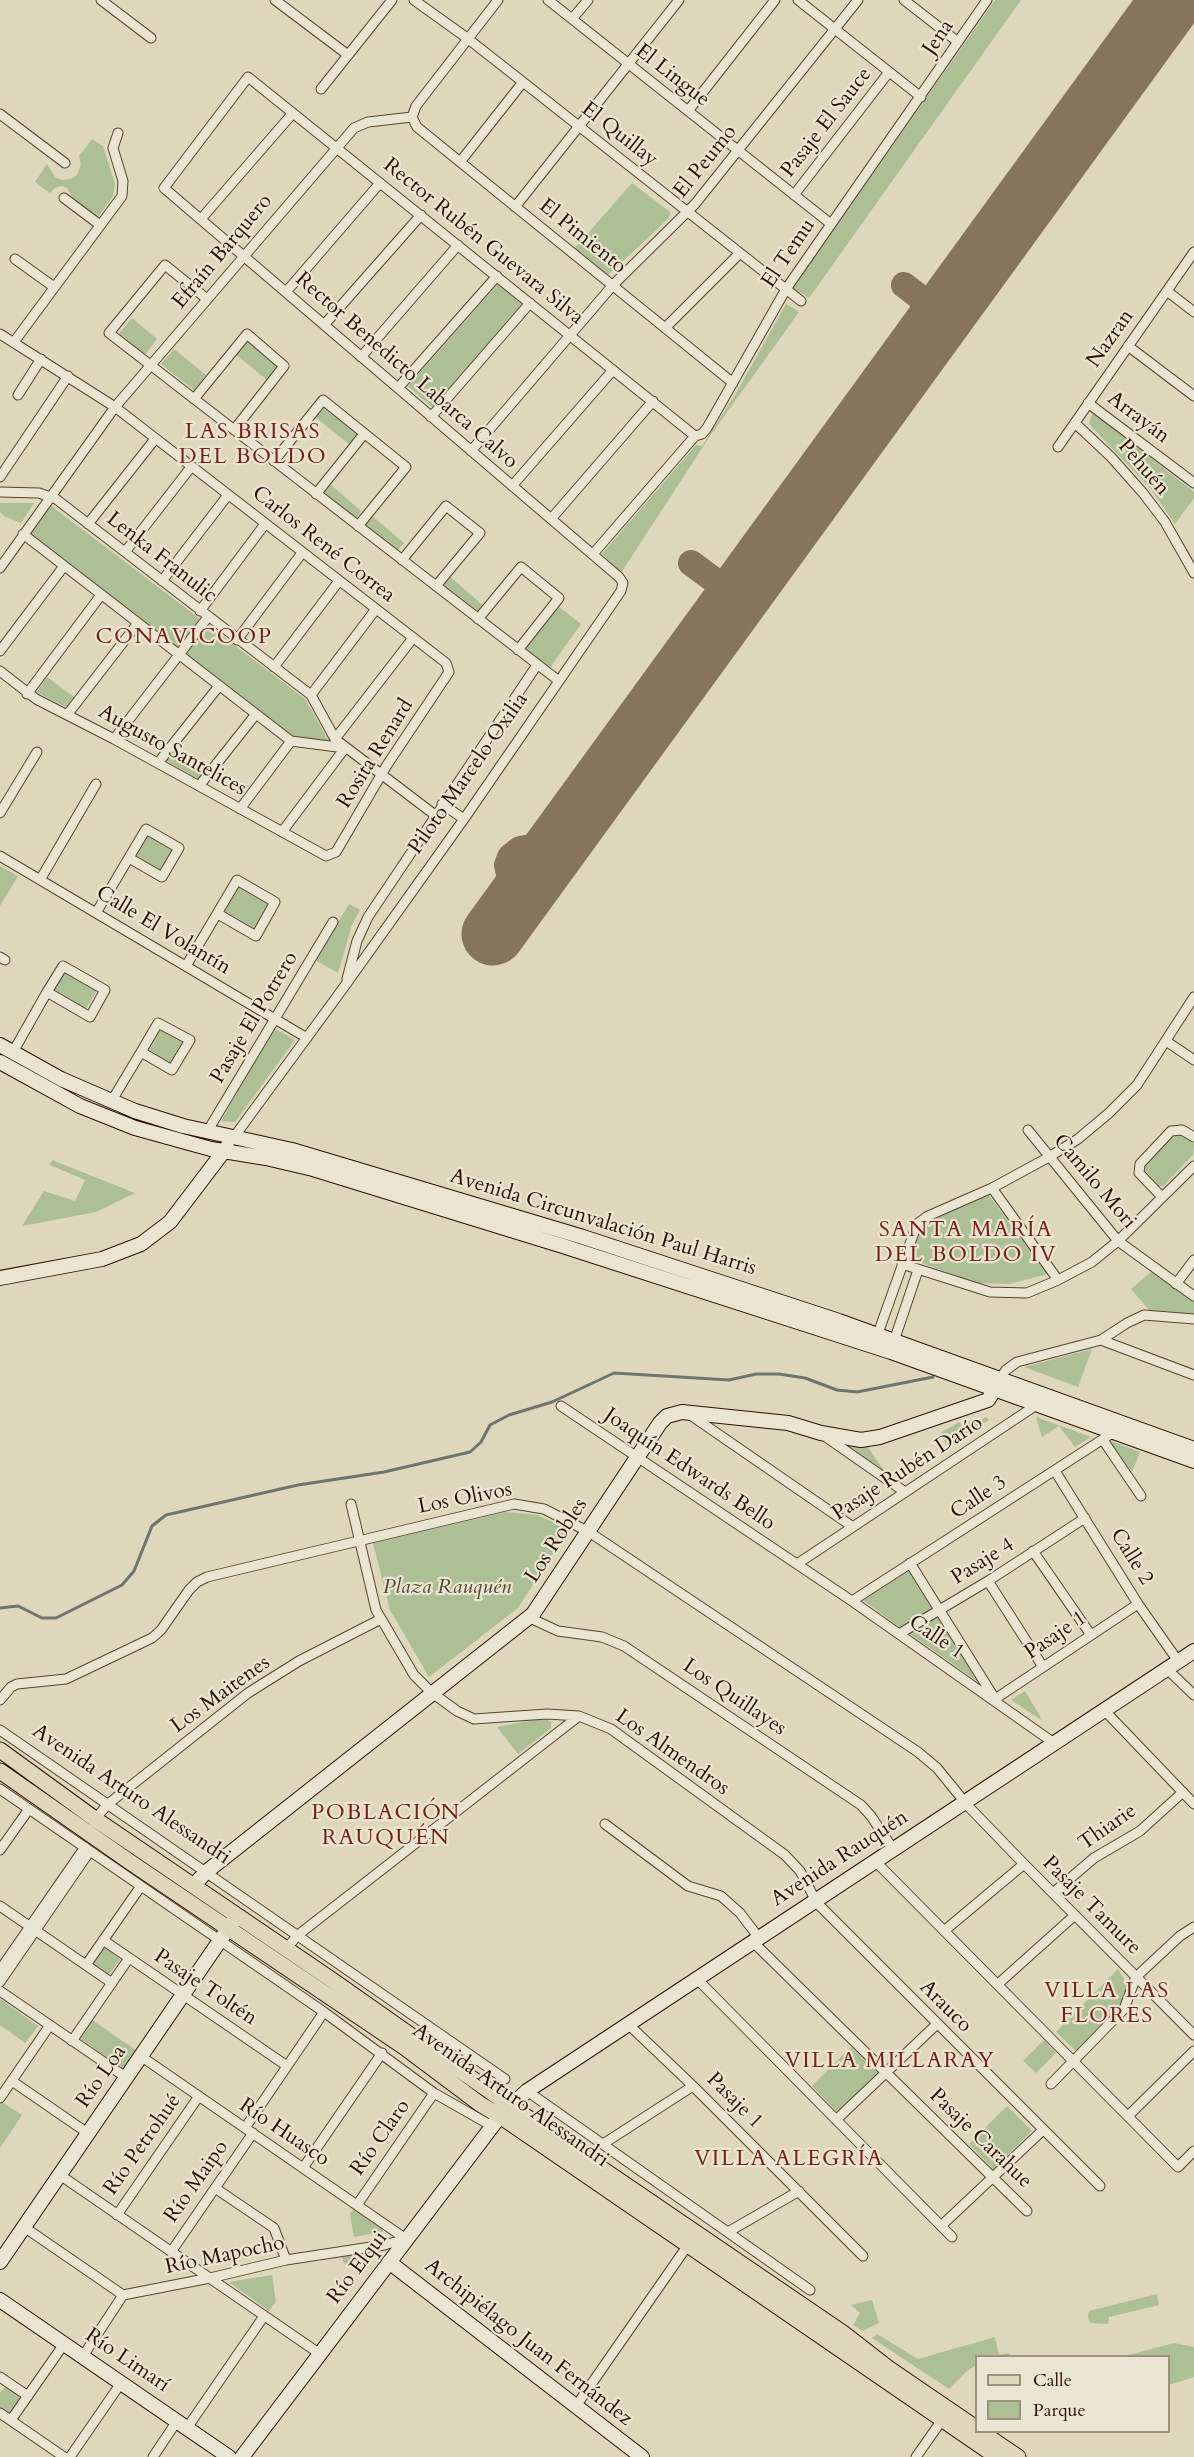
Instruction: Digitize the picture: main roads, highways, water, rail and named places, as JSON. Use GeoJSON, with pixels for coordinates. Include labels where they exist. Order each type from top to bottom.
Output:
{"type":"FeatureCollection","features":[{"type":"Feature","properties":{"kind":"main road","name":"Avenida Circunvalación Paul Harris"},"geometry":{"type":"LineString","coordinates":[[0,1045],[61,1079],[111,1102],[159,1119],[310,1156],[583,1237],[875,1341]]}},
{"type":"Feature","properties":{"kind":"main road","name":"Avenida Circunvalación Paul Harris"},"geometry":{"type":"LineString","coordinates":[[0,1062],[67,1100],[114,1120],[223,1152],[266,1158],[313,1169],[893,1346],[997,1384],[1114,1432],[1194,1449]]}},
{"type":"Feature","properties":{"kind":"main road","name":"Piloto Marcelo Oxilia"},"geometry":{"type":"LineString","coordinates":[[0,1278],[102,1259],[141,1244],[170,1222],[234,1137]]}},
{"type":"Feature","properties":{"kind":"main road","name":"Avenida Circunvalación Paul Harris"},"geometry":{"type":"LineString","coordinates":[[997,1384],[1038,1404],[1194,1461]]}},
{"type":"Feature","properties":{"kind":"main road","name":"Los Robles"},"geometry":{"type":"LineString","coordinates":[[194,1885],[206,1872],[431,1692],[530,1618],[663,1419],[677,1412],[687,1412],[788,1423],[861,1440],[880,1437],[988,1400],[997,1384]]}},
{"type":"Feature","properties":{"kind":"main road","name":"Avenida Rauquén"},"geometry":{"type":"LineString","coordinates":[[501,2116],[528,2091],[1194,1651]]}},
{"type":"Feature","properties":{"kind":"main road","name":"Avenida Arturo Alessandri"},"geometry":{"type":"LineString","coordinates":[[0,1750],[96,1819],[194,1885],[229,1928],[286,1949],[501,2116],[997,2457]]}},
{"type":"Feature","properties":{"kind":"main road","name":"Avenida Arturo Alessandri"},"geometry":{"type":"LineString","coordinates":[[0,1771],[404,2047],[480,2104],[809,2309],[888,2368],[975,2427]]}},
{"type":"Feature","properties":{"kind":"main road","name":"Río Loa"},"geometry":{"type":"LineString","coordinates":[[0,2262],[229,1928]]}},
{"type":"Feature","properties":{"kind":"main road","name":"Río Elqui"},"geometry":{"type":"LineString","coordinates":[[242,2457],[501,2116]]}},
{"type":"Feature","properties":{"kind":"main road","name":"Archipiélago Juan Fernández"},"geometry":{"type":"LineString","coordinates":[[389,2262],[642,2457]]}},
{"type":"Feature","properties":{"kind":"main road","name":"Río Limarí"},"geometry":{"type":"LineString","coordinates":[[0,2300],[230,2457]]}},
{"type":"Feature","properties":{"kind":"main road"},"geometry":{"type":"LineString","coordinates":[[982,2433],[1017,2457]]}},
{"type":"Feature","properties":{"kind":"waterway"},"geometry":{"type":"LineString","coordinates":[[0,1608],[18,1606],[42,1618],[56,1618],[122,1585],[134,1571],[152,1526],[166,1515],[298,1485],[384,1472],[470,1452],[481,1442],[490,1425],[509,1415],[552,1402],[614,1373],[729,1380],[756,1374],[779,1374],[805,1378],[837,1390],[857,1392],[933,1377]]}},
{"type":"Feature","properties":{"kind":"district","name":"LAS BRISAS DEL BOLDO"},"geometry":{"type":"Point","coordinates":[253,446]}},
{"type":"Feature","properties":{"kind":"district","name":"CONAVICOOP"},"geometry":{"type":"Point","coordinates":[184,638]}},
{"type":"Feature","properties":{"kind":"district","name":"SANTA MARÍA DEL BOLDO IV"},"geometry":{"type":"Point","coordinates":[966,1244]}},
{"type":"Feature","properties":{"kind":"district","name":"POBLACIÓN RAUQUÉN"},"geometry":{"type":"Point","coordinates":[386,1826]}},
{"type":"Feature","properties":{"kind":"district","name":"VILLA LAS FLORES"},"geometry":{"type":"Point","coordinates":[1107,2004]}},
{"type":"Feature","properties":{"kind":"district","name":"VILLA MILLARAY"},"geometry":{"type":"Point","coordinates":[890,2062]}},
{"type":"Feature","properties":{"kind":"district","name":"VILLA ALEGRÍA"},"geometry":{"type":"Point","coordinates":[789,2160]}},
{"type":"Feature","properties":{"kind":"park label","name":"Plaza Rauquén"},"geometry":{"type":"Point","coordinates":[447,1588]}}]}
